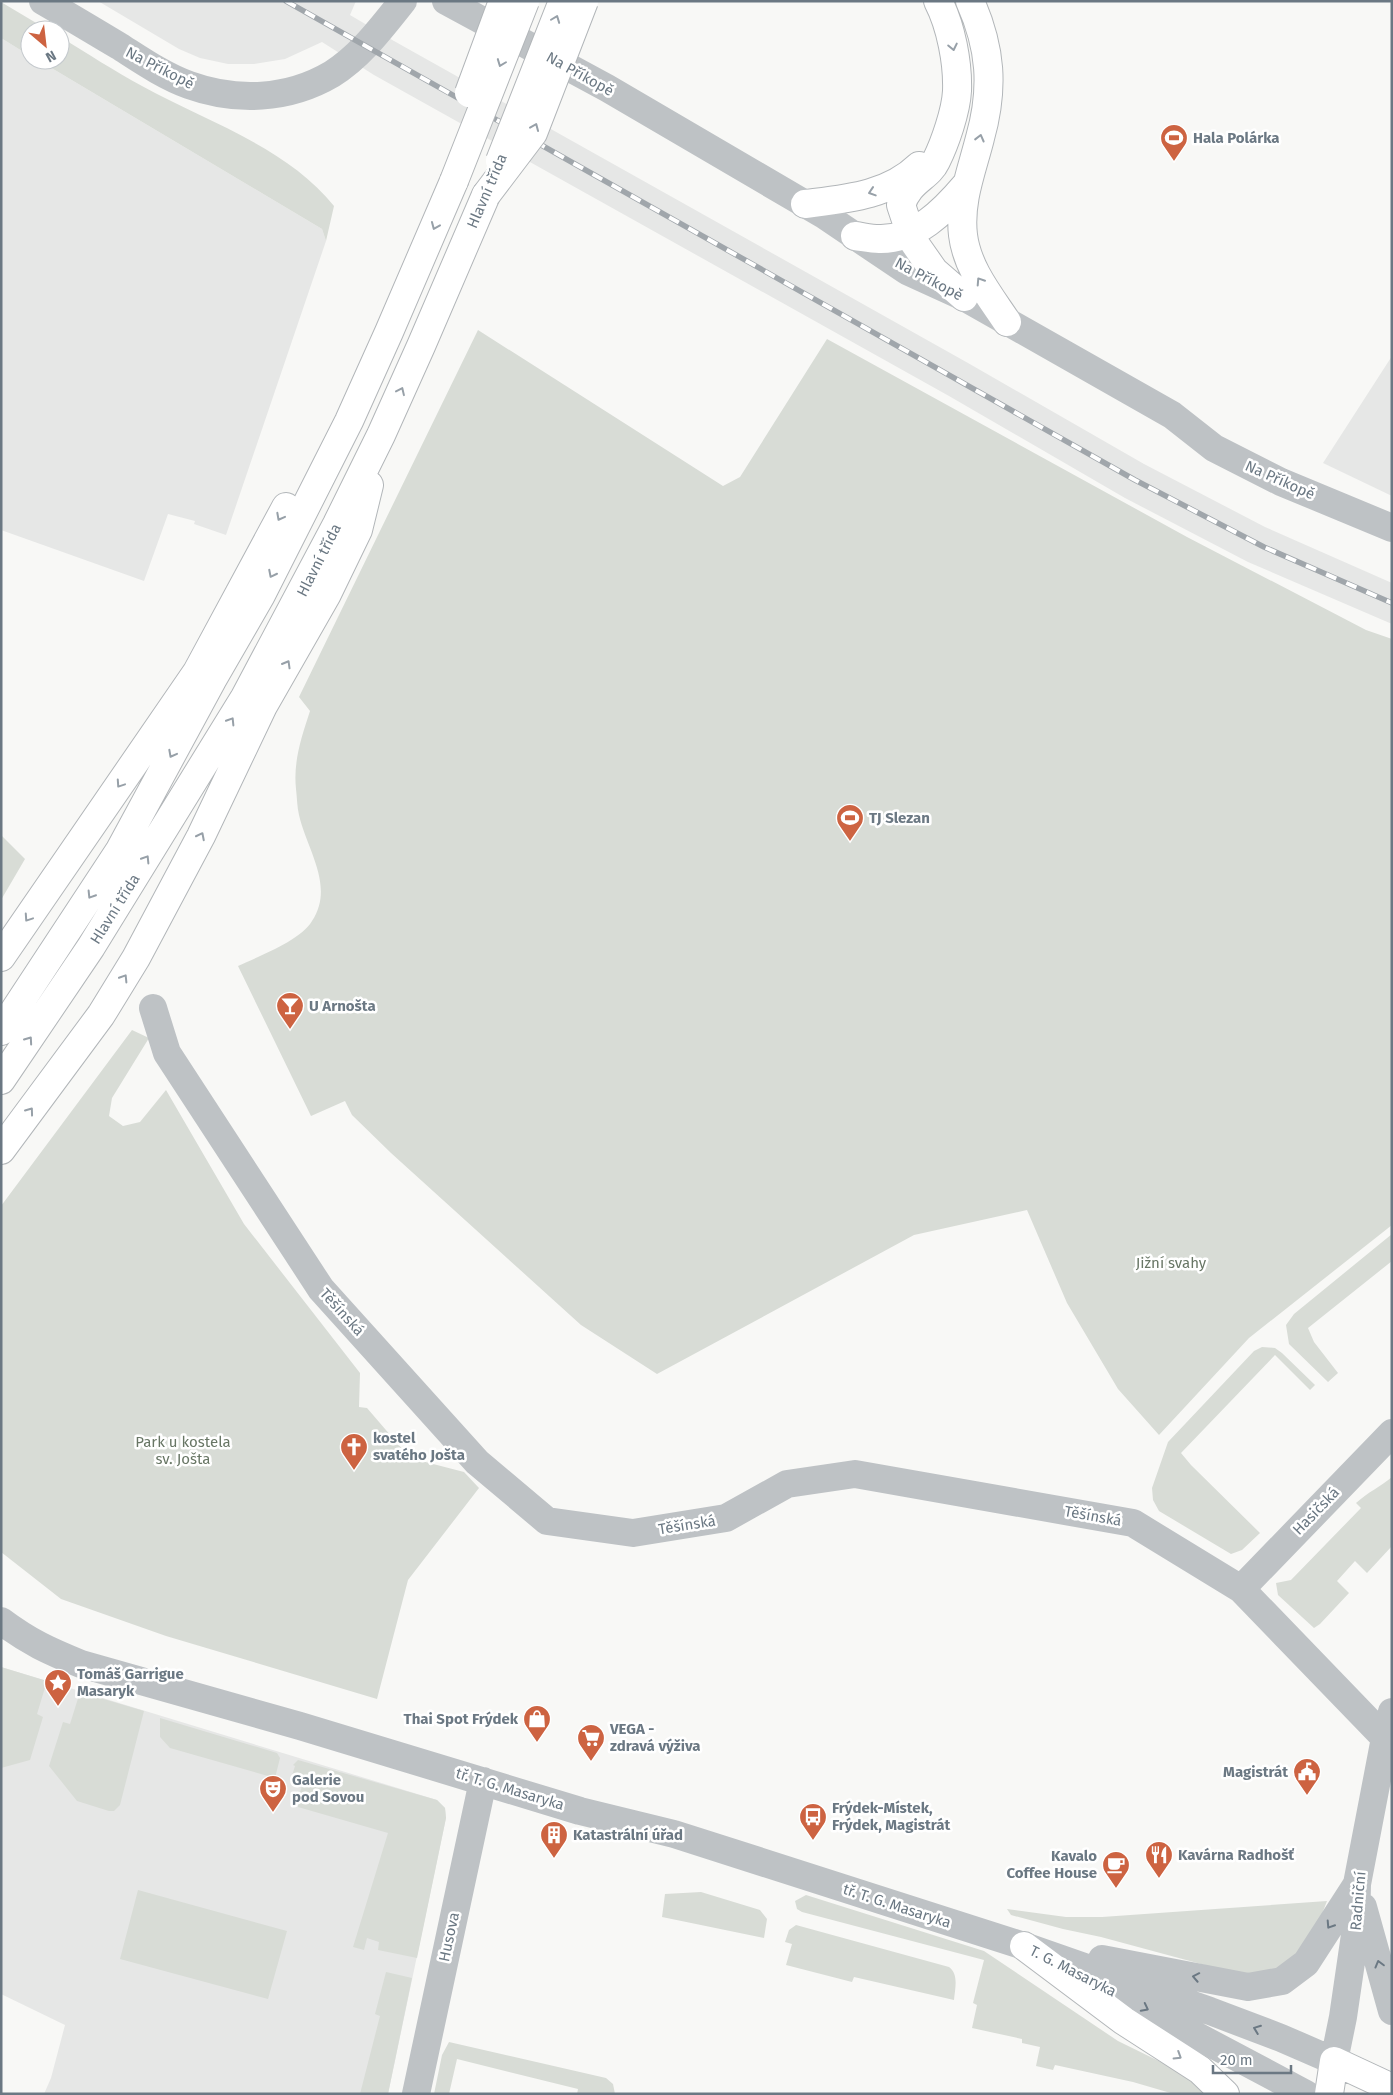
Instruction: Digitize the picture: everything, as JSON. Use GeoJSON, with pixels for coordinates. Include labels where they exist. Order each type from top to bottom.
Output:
{"type":"FeatureCollection","features":[{"type":"Feature","properties":{"kind":"main road"},"geometry":{"type":"LineString","coordinates":[[454,181],[467,99],[503,1]]}},
{"type":"Feature","properties":{"kind":"main road"},"geometry":{"type":"LineString","coordinates":[[1,1031],[120,850],[292,494],[349,421],[454,181],[525,1]]}},
{"type":"Feature","properties":{"kind":"main road","name":"Hlavní třída"},"geometry":{"type":"LineString","coordinates":[[1,1080],[327,594],[358,530],[380,435],[421,346],[486,194],[563,1]]}},
{"type":"Feature","properties":{"kind":"main road"},"geometry":{"type":"LineString","coordinates":[[486,194],[533,133],[584,1]]}},
{"type":"Feature","properties":{"kind":"main road"},"geometry":{"type":"LineString","coordinates":[[938,1],[954,48],[957,92],[949,127],[931,160],[904,196],[901,205],[909,233],[934,271],[964,297]]}},
{"type":"Feature","properties":{"kind":"main road"},"geometry":{"type":"LineString","coordinates":[[970,1],[982,27],[990,76],[981,136],[966,185],[962,220],[963,236],[967,255],[973,270],[1007,322]]}},
{"type":"Feature","properties":{"kind":"main road"},"geometry":{"type":"LineString","coordinates":[[805,204],[853,197],[877,191],[909,175],[931,160]]}},
{"type":"Feature","properties":{"kind":"main road"},"geometry":{"type":"LineString","coordinates":[[856,236],[879,239],[909,233],[942,212],[966,185]]}},
{"type":"Feature","properties":{"kind":"main road"},"geometry":{"type":"LineString","coordinates":[[1,958],[204,676]]}},
{"type":"Feature","properties":{"kind":"main road"},"geometry":{"type":"LineString","coordinates":[[1,1150],[101,1015],[136,958],[201,836],[254,702]]}},
{"type":"Feature","properties":{"kind":"main road"},"geometry":{"type":"LineString","coordinates":[[1024,1946],[1124,2021],[1200,2070],[1225,2094]]}},
{"type":"Feature","properties":{"kind":"main road"},"geometry":{"type":"LineString","coordinates":[[1329,2094],[1334,2062],[1392,2088]]}},
{"type":"Feature","properties":{"kind":"street","name":"Na Příkopě"},"geometry":{"type":"LineString","coordinates":[[44,1],[172,77],[206,90],[245,96],[274,95],[301,89],[333,73],[365,46],[404,1]]}},
{"type":"Feature","properties":{"kind":"street","name":"Na Příkopě"},"geometry":{"type":"LineString","coordinates":[[446,1],[607,88],[805,204],[907,271],[964,297],[1172,415],[1214,448],[1281,482],[1392,528]]}},
{"type":"Feature","properties":{"kind":"street","name":"Těšínská"},"geometry":{"type":"LineString","coordinates":[[153,1008],[167,1053],[321,1289],[478,1462],[546,1521],[633,1534],[726,1518],[787,1484],[855,1474],[1133,1523],[1241,1589],[1385,1738]]}},
{"type":"Feature","properties":{"kind":"street","name":"Hasičská"},"geometry":{"type":"LineString","coordinates":[[1241,1589],[1383,1440],[1392,1433]]}},
{"type":"Feature","properties":{"kind":"street","name":"tř. T. G. Masaryka"},"geometry":{"type":"LineString","coordinates":[[1,1621],[27,1640],[81,1664],[300,1726],[580,1811],[674,1834],[1024,1946]]}},
{"type":"Feature","properties":{"kind":"street","name":"Radniční"},"geometry":{"type":"LineString","coordinates":[[1334,2062],[1343,2017],[1356,1928],[1357,1884],[1385,1738],[1392,1712]]}},
{"type":"Feature","properties":{"kind":"street","name":"Husova"},"geometry":{"type":"LineString","coordinates":[[416,2094],[483,1781]]}},
{"type":"Feature","properties":{"kind":"street"},"geometry":{"type":"LineString","coordinates":[[1024,1946],[1150,1967],[1248,1987],[1282,1981],[1306,1963],[1357,1884]]}},
{"type":"Feature","properties":{"kind":"street"},"geometry":{"type":"LineString","coordinates":[[1357,1884],[1392,2011]]}},
{"type":"Feature","properties":{"kind":"street","name":"T. G. Masaryka"},"geometry":{"type":"LineString","coordinates":[[1024,1946],[1210,2011],[1281,2038],[1334,2062]]}},
{"type":"Feature","properties":{"kind":"street","name":"T. G. Masaryka"},"geometry":{"type":"LineString","coordinates":[[1024,1946],[1192,2032],[1306,2094]]}},
{"type":"Feature","properties":{"kind":"shaded area"},"geometry":{"type":"Polygon","coordinates":[[[98,1],[356,1],[350,15],[394,41],[968,363],[1144,464],[1265,527],[1392,583],[1392,624],[1248,562],[1125,498],[949,396],[374,75],[322,42],[285,59],[254,64],[228,64],[200,58],[179,49],[98,1]]]}},
{"type":"Feature","properties":{"kind":"shaded area"},"geometry":{"type":"Polygon","coordinates":[[[1,38],[20,50],[20,70],[55,70],[322,229],[326,241],[226,535],[194,524],[195,521],[168,514],[144,581],[1,530],[1,38]]]}},
{"type":"Feature","properties":{"kind":"shaded area"},"geometry":{"type":"Polygon","coordinates":[[[1392,356],[1392,496],[1323,463],[1392,356]]]}},
{"type":"Feature","properties":{"kind":"shaded area"},"geometry":{"type":"Polygon","coordinates":[[[1,1667],[437,1800],[445,1808],[446,1818],[388,2094],[44,2094],[51,2078],[65,2025],[1,1994],[1,1667]]]}},
{"type":"Feature","properties":{"kind":"green space"},"geometry":{"type":"Polygon","coordinates":[[[1,2],[31,20],[20,20],[20,50],[1,38],[1,2]]]}},
{"type":"Feature","properties":{"kind":"green space"},"geometry":{"type":"Polygon","coordinates":[[[70,43],[167,99],[245,137],[294,168],[334,206],[326,241],[322,229],[55,70],[70,70],[70,43]]]}},
{"type":"Feature","properties":{"kind":"green space","name":"TJ Slezan"},"geometry":{"type":"Polygon","coordinates":[[[478,330],[723,486],[740,477],[827,339],[1187,537],[1366,630],[1392,639],[1392,1225],[1249,1338],[1159,1435],[1118,1389],[1067,1303],[1027,1210],[914,1235],[657,1374],[581,1325],[391,1153],[352,1115],[345,1101],[311,1116],[238,966],[298,935],[312,921],[318,908],[321,895],[320,881],[299,815],[297,802],[295,779],[297,759],[310,711],[299,697],[478,330]]]}},
{"type":"Feature","properties":{"kind":"green space"},"geometry":{"type":"Polygon","coordinates":[[[1,835],[25,859],[1,900],[1,835]]]}},
{"type":"Feature","properties":{"kind":"green space","name":"Park u kostela sv. Jošta"},"geometry":{"type":"Polygon","coordinates":[[[132,1030],[149,1038],[112,1098],[109,1116],[123,1126],[140,1122],[166,1090],[244,1224],[360,1373],[359,1407],[367,1408],[410,1458],[464,1472],[479,1488],[408,1580],[377,1699],[166,1636],[61,1599],[1,1552],[1,1206],[132,1030]]]}},
{"type":"Feature","properties":{"kind":"green space"},"geometry":{"type":"Polygon","coordinates":[[[1392,1234],[1392,1261],[1308,1328],[1314,1342],[1338,1373],[1328,1382],[1289,1344],[1286,1325],[1294,1314],[1392,1234]]]}},
{"type":"Feature","properties":{"kind":"green space"},"geometry":{"type":"Polygon","coordinates":[[[1262,1347],[1275,1348],[1282,1353],[1315,1385],[1310,1390],[1275,1355],[1181,1453],[1260,1533],[1242,1550],[1231,1554],[1159,1511],[1153,1500],[1152,1488],[1168,1442],[1254,1351],[1262,1347]]]}},
{"type":"Feature","properties":{"kind":"green space"},"geometry":{"type":"Polygon","coordinates":[[[1392,1477],[1392,1546],[1367,1573],[1355,1561],[1337,1581],[1349,1593],[1314,1628],[1278,1595],[1276,1583],[1291,1580],[1361,1508],[1356,1503],[1392,1477]]]}},
{"type":"Feature","properties":{"kind":"green space"},"geometry":{"type":"Polygon","coordinates":[[[1,1667],[47,1681],[37,1714],[43,1717],[30,1760],[1,1768],[1,1667]]]}},
{"type":"Feature","properties":{"kind":"green space"},"geometry":{"type":"Polygon","coordinates":[[[80,1692],[144,1711],[120,1805],[114,1811],[77,1801],[49,1766],[63,1722],[70,1724],[80,1692]]]}},
{"type":"Feature","properties":{"kind":"green space"},"geometry":{"type":"Polygon","coordinates":[[[160,1718],[277,1753],[280,1758],[275,1778],[170,1748],[160,1737],[160,1718]]]}},
{"type":"Feature","properties":{"kind":"green space"},"geometry":{"type":"Polygon","coordinates":[[[298,1760],[437,1800],[445,1808],[446,1818],[417,1958],[378,1950],[379,1942],[367,1938],[364,1950],[353,1947],[388,1833],[298,1807],[302,1786],[290,1782],[295,1766],[293,1765],[298,1760]]]}},
{"type":"Feature","properties":{"kind":"green space"},"geometry":{"type":"Polygon","coordinates":[[[138,1890],[287,1931],[268,1999],[120,1959],[138,1890]]]}},
{"type":"Feature","properties":{"kind":"green space"},"geometry":{"type":"Polygon","coordinates":[[[701,1892],[760,1910],[767,1919],[764,1938],[662,1917],[665,1894],[701,1892]]]}},
{"type":"Feature","properties":{"kind":"green space"},"geometry":{"type":"Polygon","coordinates":[[[806,1895],[984,1951],[1118,2041],[1171,2067],[1211,2094],[1174,2094],[1133,2082],[1055,2065],[1053,2070],[1036,2066],[1040,2047],[1022,2043],[1022,2039],[972,2028],[977,2005],[973,2003],[984,1960],[802,1912],[797,1909],[795,1901],[806,1895]]]}},
{"type":"Feature","properties":{"kind":"green space"},"geometry":{"type":"Polygon","coordinates":[[[1327,1901],[1315,1932],[1301,1953],[1279,1971],[1238,1974],[1011,1915],[1007,1909],[1066,1917],[1102,1917],[1327,1901]]]}},
{"type":"Feature","properties":{"kind":"green space"},"geometry":{"type":"Polygon","coordinates":[[[796,1925],[949,1967],[955,1978],[954,2000],[854,1977],[852,1982],[786,1965],[792,1944],[785,1942],[789,1930],[796,1925]]]}},
{"type":"Feature","properties":{"kind":"green space"},"geometry":{"type":"Polygon","coordinates":[[[386,1972],[412,1978],[388,2094],[360,2094],[380,2016],[375,2014],[386,1972]]]}},
{"type":"Feature","properties":{"kind":"green space"},"geometry":{"type":"Polygon","coordinates":[[[449,2042],[606,2078],[613,2084],[615,2094],[577,2094],[578,2089],[457,2059],[449,2094],[434,2094],[442,2055],[449,2042]]]}},
{"type":"Feature","properties":{"kind":"railway"},"geometry":{"type":"LineString","coordinates":[[286,1],[1135,480],[1264,547],[1392,603]]}},
{"type":"Feature","properties":{"kind":"place","name":"Hala Polárka"},"geometry":{"type":"Point","coordinates":[1174,162]}},
{"type":"Feature","properties":{"kind":"place","name":"TJ Slezan"},"geometry":{"type":"Point","coordinates":[850,842]}},
{"type":"Feature","properties":{"kind":"place","name":"U Arnošta"},"geometry":{"type":"Point","coordinates":[290,1030]}},
{"type":"Feature","properties":{"kind":"place","name":"kostel svatého Jošta"},"geometry":{"type":"Point","coordinates":[354,1471]}},
{"type":"Feature","properties":{"kind":"place","name":"Tomáš Garrigue Masaryk"},"geometry":{"type":"Point","coordinates":[58,1707]}},
{"type":"Feature","properties":{"kind":"place","name":"Thai Spot Frýdek"},"geometry":{"type":"Point","coordinates":[537,1743]}},
{"type":"Feature","properties":{"kind":"place","name":"VEGA - zdravá výživa"},"geometry":{"type":"Point","coordinates":[591,1762]}},
{"type":"Feature","properties":{"kind":"place","name":"Magistrát"},"geometry":{"type":"Point","coordinates":[1307,1796]}},
{"type":"Feature","properties":{"kind":"place","name":"Galerie pod Sovou"},"geometry":{"type":"Point","coordinates":[273,1813]}},
{"type":"Feature","properties":{"kind":"place","name":"Frýdek-Místek, Frýdek, Magistrát"},"geometry":{"type":"Point","coordinates":[813,1841]}},
{"type":"Feature","properties":{"kind":"place","name":"Katastrální úřad"},"geometry":{"type":"Point","coordinates":[554,1859]}},
{"type":"Feature","properties":{"kind":"place","name":"Kavárna Radhošť"},"geometry":{"type":"Point","coordinates":[1159,1879]}},
{"type":"Feature","properties":{"kind":"place","name":"Kavalo Coffee House"},"geometry":{"type":"Point","coordinates":[1116,1889]}},
{"type":"Feature","properties":{"kind":"park label","name":"Jižní svahy"},"geometry":{"type":"Point","coordinates":[1171,1263]}}]}
